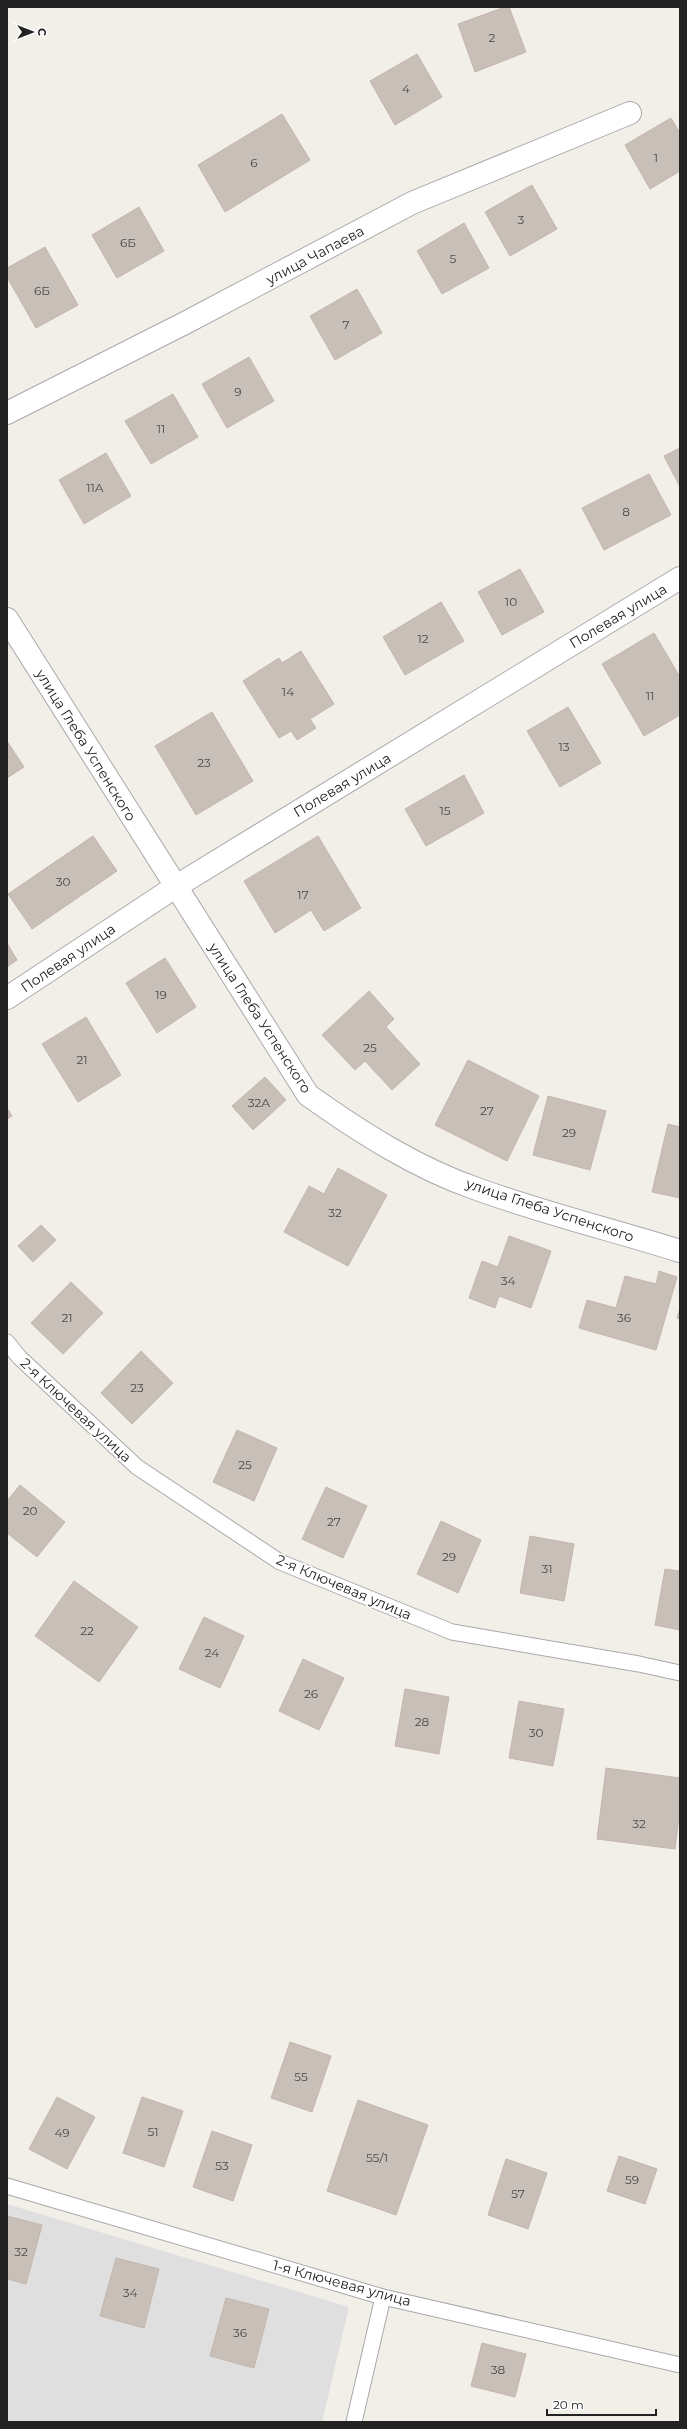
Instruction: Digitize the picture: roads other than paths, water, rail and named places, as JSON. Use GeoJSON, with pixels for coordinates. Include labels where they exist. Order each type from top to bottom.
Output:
{"type":"FeatureCollection","features":[{"type":"Feature","properties":{"kind":"street","name":"улица Чапаева"},"geometry":{"type":"LineString","coordinates":[[7,413],[185,323],[412,203],[630,113]]}},
{"type":"Feature","properties":{"kind":"street","name":"Полевая улица"},"geometry":{"type":"LineString","coordinates":[[7,998],[175,887],[680,578]]}},
{"type":"Feature","properties":{"kind":"street","name":"улица Глеба Успенского"},"geometry":{"type":"LineString","coordinates":[[7,619],[175,887],[308,1095],[364,1133],[409,1158],[476,1189],[680,1251]]}},
{"type":"Feature","properties":{"kind":"lane","name":"2-я Ключевая улица"},"geometry":{"type":"LineString","coordinates":[[7,1342],[19,1357],[137,1467],[280,1562],[452,1632],[639,1664],[680,1673]]}},
{"type":"Feature","properties":{"kind":"lane","name":"1-я Ключевая улица"},"geometry":{"type":"LineString","coordinates":[[7,2186],[383,2297],[680,2365]]}},
{"type":"Feature","properties":{"kind":"lane"},"geometry":{"type":"LineString","coordinates":[[354,2422],[383,2297]]}}]}
